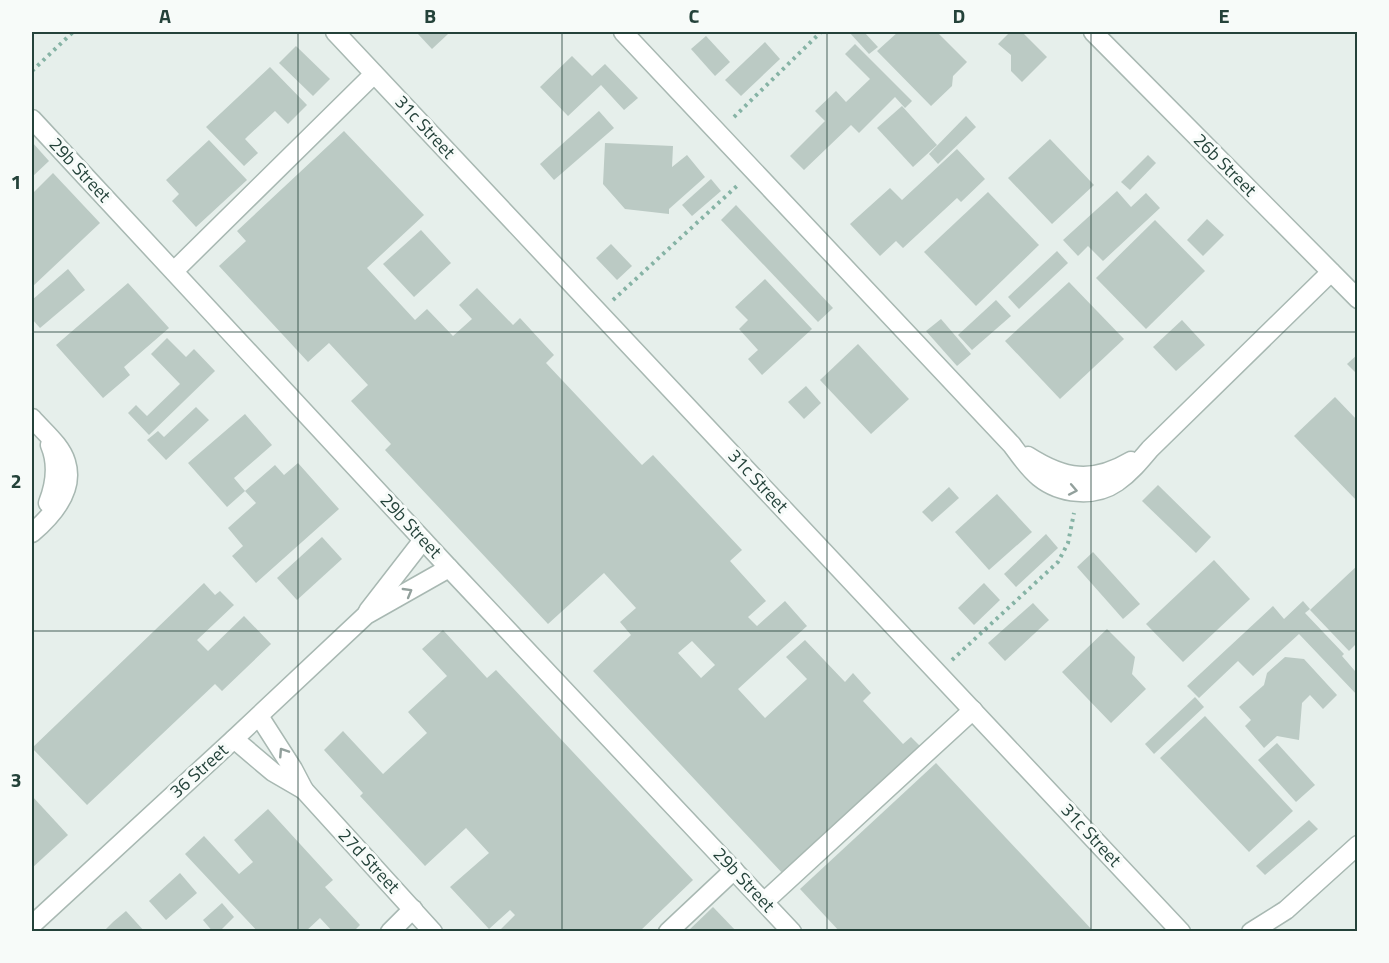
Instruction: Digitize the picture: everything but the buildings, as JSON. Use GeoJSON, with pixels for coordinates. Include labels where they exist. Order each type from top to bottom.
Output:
{"type":"FeatureCollection","features":[{"type":"Feature","properties":{"kind":"street","name":"31c Street"},"geometry":{"type":"LineString","coordinates":[[335,32],[1181,932]]}},
{"type":"Feature","properties":{"kind":"street"},"geometry":{"type":"LineString","coordinates":[[623,32],[1012,445],[1039,478],[1056,486],[1077,493],[1098,491],[1116,483],[1331,272]]}},
{"type":"Feature","properties":{"kind":"street","name":"26b Street"},"geometry":{"type":"LineString","coordinates":[[1093,32],[1358,299]]}},
{"type":"Feature","properties":{"kind":"street"},"geometry":{"type":"LineString","coordinates":[[174,271],[374,74]]}},
{"type":"Feature","properties":{"kind":"street","name":"29b Street"},"geometry":{"type":"LineString","coordinates":[[32,119],[449,568],[792,932]]}},
{"type":"Feature","properties":{"kind":"street"},"geometry":{"type":"LineString","coordinates":[[32,532],[45,510],[53,485],[54,460],[37,424]]}},
{"type":"Feature","properties":{"kind":"street"},"geometry":{"type":"LineString","coordinates":[[1012,445],[1045,467],[1080,477],[1109,472],[1150,449]]}},
{"type":"Feature","properties":{"kind":"street","name":"36 Street"},"geometry":{"type":"LineString","coordinates":[[32,925],[366,615],[423,540]]}},
{"type":"Feature","properties":{"kind":"street","name":"36 Street"},"geometry":{"type":"LineString","coordinates":[[366,615],[449,568]]}},
{"type":"Feature","properties":{"kind":"street"},"geometry":{"type":"LineString","coordinates":[[764,902],[973,710]]}},
{"type":"Feature","properties":{"kind":"street","name":"27d Street"},"geometry":{"type":"LineString","coordinates":[[259,716],[304,790],[434,932]]}},
{"type":"Feature","properties":{"kind":"street","name":"27d Street"},"geometry":{"type":"LineString","coordinates":[[234,739],[273,772],[290,784],[304,790]]}},
{"type":"Feature","properties":{"kind":"street"},"geometry":{"type":"LineString","coordinates":[[1251,932],[1286,910],[1358,845]]}},
{"type":"Feature","properties":{"kind":"street"},"geometry":{"type":"LineString","coordinates":[[668,932],[734,870]]}},
{"type":"Feature","properties":{"kind":"street"},"geometry":{"type":"LineString","coordinates":[[390,932],[412,909]]}},
{"type":"Feature","properties":{"kind":"street"},"geometry":{"type":"LineString","coordinates":[[1277,932],[1286,910]]}},
{"type":"Feature","properties":{"kind":"path"},"geometry":{"type":"LineString","coordinates":[[32,71],[73,32]]}},
{"type":"Feature","properties":{"kind":"path"},"geometry":{"type":"LineString","coordinates":[[718,133],[821,32]]}},
{"type":"Feature","properties":{"kind":"path"},"geometry":{"type":"LineString","coordinates":[[600,313],[754,170]]}},
{"type":"Feature","properties":{"kind":"path"},"geometry":{"type":"LineString","coordinates":[[938,672],[1058,562],[1068,543],[1077,493]]}}]}
